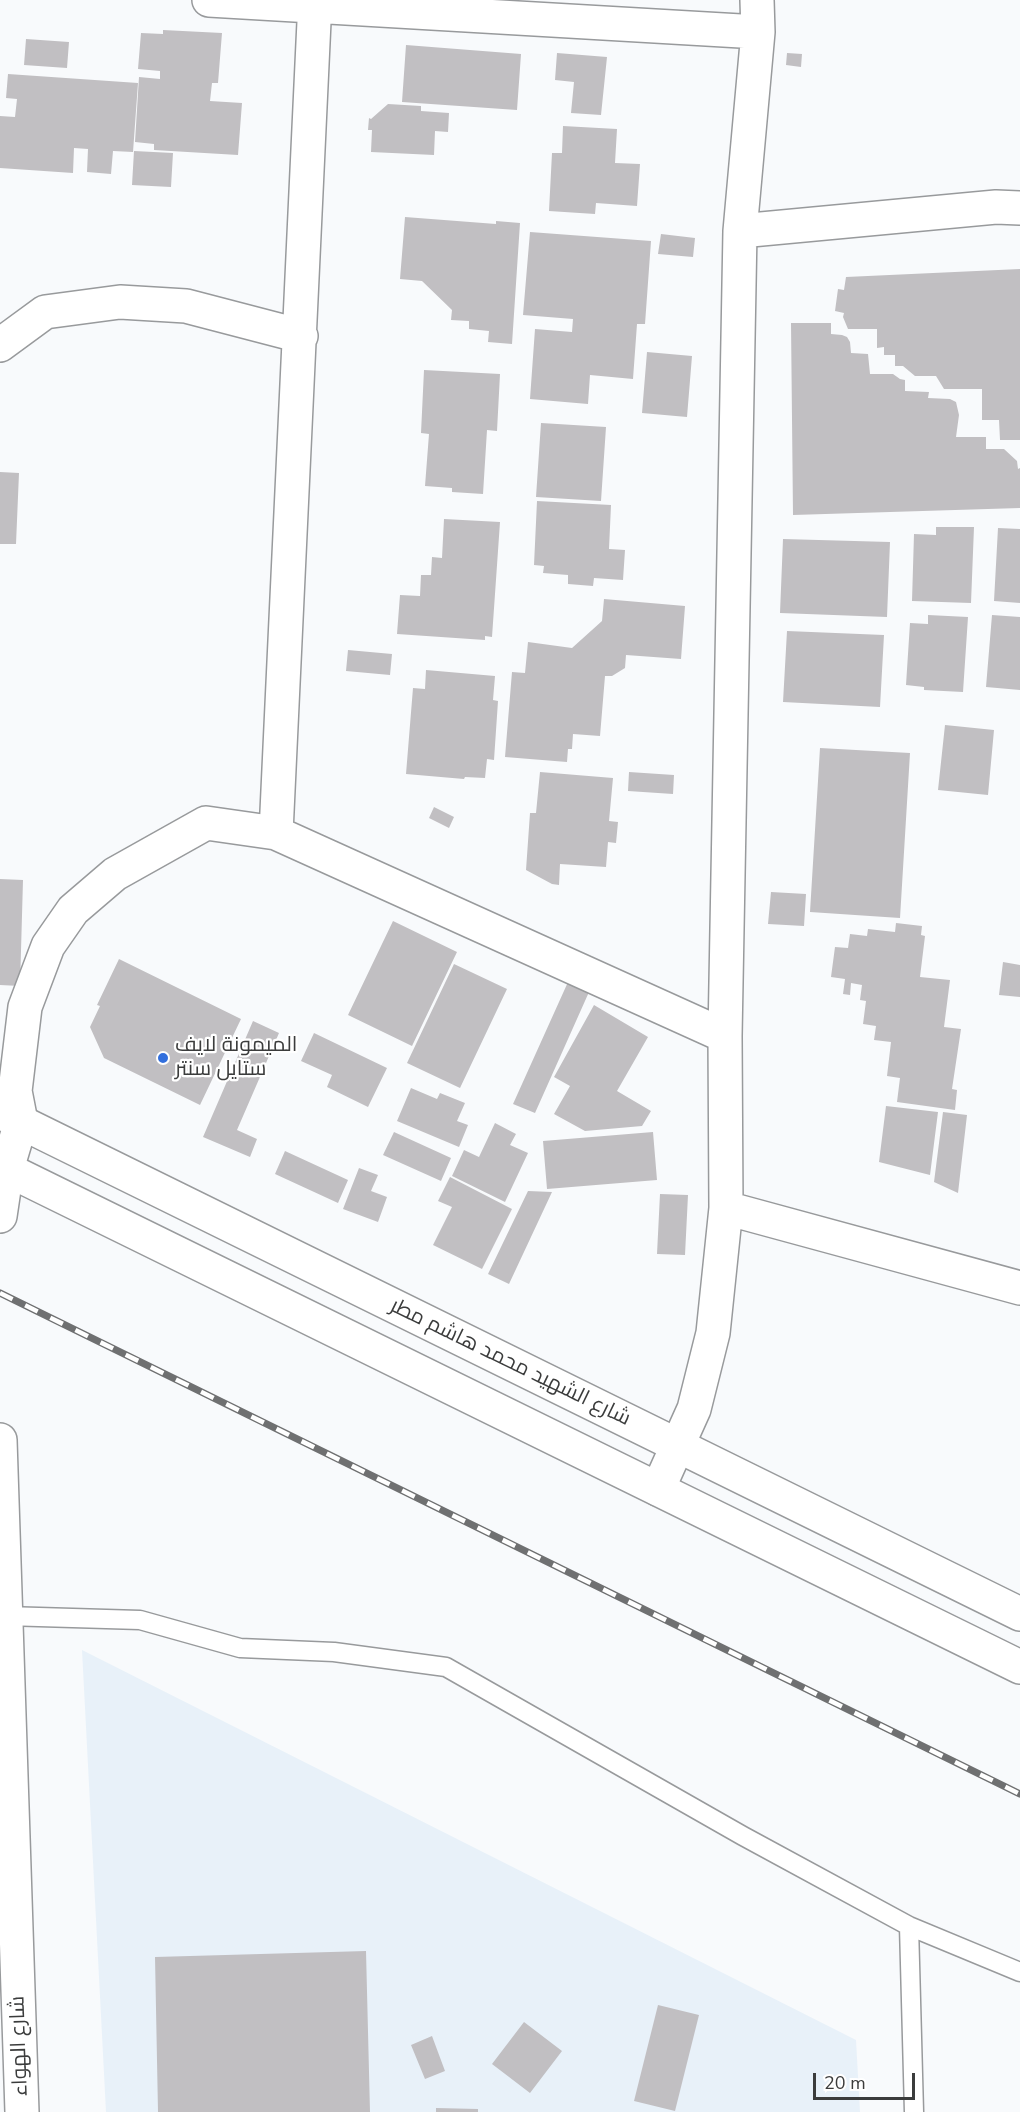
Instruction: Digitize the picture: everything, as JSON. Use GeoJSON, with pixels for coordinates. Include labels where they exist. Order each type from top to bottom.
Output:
{"type":"FeatureCollection","features":[{"type":"Feature","properties":{"kind":"street"},"geometry":{"type":"LineString","coordinates":[[209,0],[758,16],[741,231],[725,1036],[726,1208],[713,1333],[694,1409],[658,1489]]}},
{"type":"Feature","properties":{"kind":"street"},"geometry":{"type":"LineString","coordinates":[[276,832],[315,4]]}},
{"type":"Feature","properties":{"kind":"street"},"geometry":{"type":"LineString","coordinates":[[741,231],[996,207],[1020,208]]}},
{"type":"Feature","properties":{"kind":"street"},"geometry":{"type":"LineString","coordinates":[[0,345],[45,312],[120,302],[186,306],[301,336]]}},
{"type":"Feature","properties":{"kind":"street"},"geometry":{"type":"LineString","coordinates":[[0,1216],[4,1167],[25,1007],[48,946],[73,910],[115,874],[206,823],[276,832],[725,1036]]}},
{"type":"Feature","properties":{"kind":"street","name":"شارع الشهيد محمد هاشم مطر"},"geometry":{"type":"LineString","coordinates":[[11,1117],[1020,1614]]}},
{"type":"Feature","properties":{"kind":"street"},"geometry":{"type":"LineString","coordinates":[[4,1167],[1020,1666]]}},
{"type":"Feature","properties":{"kind":"street"},"geometry":{"type":"LineString","coordinates":[[726,1208],[1020,1288]]}},
{"type":"Feature","properties":{"kind":"street","name":"شارع الهواء"},"geometry":{"type":"LineString","coordinates":[[0,1440],[22,2112]]}},
{"type":"Feature","properties":{"kind":"lane"},"geometry":{"type":"LineString","coordinates":[[5,1616],[140,1620],[240,1648],[334,1652],[446,1666],[743,1836],[909,1926],[1020,1972]]}},
{"type":"Feature","properties":{"kind":"lane"},"geometry":{"type":"LineString","coordinates":[[909,1926],[914,2112]]}},
{"type":"Feature","properties":{"kind":"shaded area"},"geometry":{"type":"Polygon","coordinates":[[[82,1650],[856,2040],[860,2112],[106,2112],[82,1650]]]}},
{"type":"Feature","properties":{"kind":"building"},"geometry":{"type":"Polygon","coordinates":[[[163,30],[222,33],[218,83],[212,83],[210,101],[242,103],[238,155],[154,150],[154,144],[135,142],[139,77],[160,79],[160,71],[138,69],[141,33],[163,34],[163,30]]]}},
{"type":"Feature","properties":{"kind":"building"},"geometry":{"type":"Polygon","coordinates":[[[26,39],[69,42],[67,68],[24,65],[26,39]]]}},
{"type":"Feature","properties":{"kind":"building"},"geometry":{"type":"Polygon","coordinates":[[[406,45],[521,54],[517,110],[402,102],[406,45]]]}},
{"type":"Feature","properties":{"kind":"building"},"geometry":{"type":"Polygon","coordinates":[[[557,53],[607,57],[601,115],[571,113],[574,82],[555,80],[557,53]]]}},
{"type":"Feature","properties":{"kind":"building"},"geometry":{"type":"Polygon","coordinates":[[[787,53],[802,54],[801,67],[786,65],[787,53]]]}},
{"type":"Feature","properties":{"kind":"building"},"geometry":{"type":"Polygon","coordinates":[[[8,74],[138,83],[133,152],[113,151],[111,174],[87,172],[88,149],[74,148],[73,173],[0,168],[0,116],[15,117],[17,99],[6,98],[8,74]]]}},
{"type":"Feature","properties":{"kind":"building"},"geometry":{"type":"Polygon","coordinates":[[[388,104],[421,106],[421,111],[449,113],[448,132],[435,131],[434,155],[371,152],[372,130],[368,130],[369,118],[371,119],[388,104]]]}},
{"type":"Feature","properties":{"kind":"building"},"geometry":{"type":"Polygon","coordinates":[[[563,126],[617,129],[615,163],[640,164],[637,206],[596,203],[595,214],[549,211],[552,153],[562,153],[563,126]]]}},
{"type":"Feature","properties":{"kind":"building"},"geometry":{"type":"Polygon","coordinates":[[[134,151],[173,153],[171,187],[132,185],[134,151]]]}},
{"type":"Feature","properties":{"kind":"building"},"geometry":{"type":"Polygon","coordinates":[[[405,217],[496,224],[496,221],[520,223],[512,344],[488,342],[489,331],[469,329],[469,321],[451,320],[452,310],[422,281],[400,279],[405,217]]]}},
{"type":"Feature","properties":{"kind":"building"},"geometry":{"type":"Polygon","coordinates":[[[530,232],[651,241],[645,324],[637,324],[633,379],[590,375],[588,404],[530,399],[535,329],[572,332],[573,319],[523,315],[530,232]]]}},
{"type":"Feature","properties":{"kind":"building"},"geometry":{"type":"Polygon","coordinates":[[[661,234],[695,238],[693,257],[658,254],[661,234]]]}},
{"type":"Feature","properties":{"kind":"building"},"geometry":{"type":"Polygon","coordinates":[[[1020,269],[1020,440],[1000,440],[999,420],[982,420],[982,389],[944,389],[936,376],[915,376],[903,366],[895,366],[895,355],[884,355],[884,347],[877,348],[877,329],[848,329],[843,317],[844,313],[835,311],[838,289],[844,290],[846,277],[1020,269]]]}},
{"type":"Feature","properties":{"kind":"building"},"geometry":{"type":"Polygon","coordinates":[[[791,323],[831,323],[831,334],[847,337],[851,353],[868,354],[870,374],[893,374],[905,380],[905,391],[929,392],[928,398],[950,399],[956,402],[959,415],[956,437],[986,437],[986,449],[1004,449],[1017,461],[1018,469],[1020,468],[1020,508],[793,515],[791,323]]]}},
{"type":"Feature","properties":{"kind":"building"},"geometry":{"type":"Polygon","coordinates":[[[647,352],[692,356],[687,417],[642,413],[647,352]]]}},
{"type":"Feature","properties":{"kind":"building"},"geometry":{"type":"Polygon","coordinates":[[[424,370],[500,374],[497,431],[487,430],[483,494],[452,492],[452,488],[425,486],[429,434],[421,433],[424,370]]]}},
{"type":"Feature","properties":{"kind":"building"},"geometry":{"type":"Polygon","coordinates":[[[541,423],[606,427],[601,501],[536,497],[541,423]]]}},
{"type":"Feature","properties":{"kind":"building"},"geometry":{"type":"Polygon","coordinates":[[[0,472],[19,473],[16,544],[0,544],[0,472]]]}},
{"type":"Feature","properties":{"kind":"building"},"geometry":{"type":"Polygon","coordinates":[[[537,501],[611,505],[609,549],[625,550],[623,580],[594,578],[593,586],[568,584],[568,575],[543,573],[544,566],[534,565],[537,501]]]}},
{"type":"Feature","properties":{"kind":"building"},"geometry":{"type":"Polygon","coordinates":[[[444,519],[500,522],[492,637],[485,636],[485,640],[397,634],[400,595],[420,596],[421,575],[431,575],[432,557],[442,558],[444,519]]]}},
{"type":"Feature","properties":{"kind":"building"},"geometry":{"type":"Polygon","coordinates":[[[936,527],[974,527],[971,603],[912,601],[914,534],[936,535],[936,527]]]}},
{"type":"Feature","properties":{"kind":"building"},"geometry":{"type":"Polygon","coordinates":[[[998,528],[1020,529],[1020,603],[994,601],[998,528]]]}},
{"type":"Feature","properties":{"kind":"building"},"geometry":{"type":"Polygon","coordinates":[[[783,539],[890,542],[887,617],[780,613],[783,539]]]}},
{"type":"Feature","properties":{"kind":"building"},"geometry":{"type":"Polygon","coordinates":[[[604,599],[685,606],[681,659],[626,655],[625,668],[612,676],[605,676],[600,736],[573,734],[572,749],[568,749],[567,762],[505,757],[512,672],[525,673],[528,642],[572,648],[602,621],[604,599]]]}},
{"type":"Feature","properties":{"kind":"building"},"geometry":{"type":"Polygon","coordinates":[[[928,615],[968,617],[963,692],[924,690],[924,687],[906,685],[910,623],[928,624],[928,615]]]}},
{"type":"Feature","properties":{"kind":"building"},"geometry":{"type":"Polygon","coordinates":[[[992,615],[1020,617],[1020,690],[986,687],[992,615]]]}},
{"type":"Feature","properties":{"kind":"building"},"geometry":{"type":"Polygon","coordinates":[[[787,631],[884,635],[880,707],[783,702],[787,631]]]}},
{"type":"Feature","properties":{"kind":"building"},"geometry":{"type":"Polygon","coordinates":[[[348,650],[392,654],[390,675],[346,671],[348,650]]]}},
{"type":"Feature","properties":{"kind":"building"},"geometry":{"type":"Polygon","coordinates":[[[426,670],[495,676],[493,700],[498,701],[494,760],[487,759],[485,778],[465,777],[464,779],[406,774],[413,688],[425,689],[426,670]]]}},
{"type":"Feature","properties":{"kind":"building"},"geometry":{"type":"Polygon","coordinates":[[[945,725],[994,730],[988,795],[938,790],[945,725]]]}},
{"type":"Feature","properties":{"kind":"building"},"geometry":{"type":"Polygon","coordinates":[[[820,748],[910,753],[900,918],[810,912],[820,748]]]}},
{"type":"Feature","properties":{"kind":"building"},"geometry":{"type":"Polygon","coordinates":[[[540,772],[613,778],[609,821],[618,822],[616,843],[608,842],[606,867],[560,864],[559,885],[552,884],[526,870],[530,813],[536,813],[540,772]]]}},
{"type":"Feature","properties":{"kind":"building"},"geometry":{"type":"Polygon","coordinates":[[[629,772],[674,775],[673,794],[628,791],[629,772]]]}},
{"type":"Feature","properties":{"kind":"building"},"geometry":{"type":"Polygon","coordinates":[[[434,807],[454,817],[449,828],[429,818],[434,807]]]}},
{"type":"Feature","properties":{"kind":"building"},"geometry":{"type":"Polygon","coordinates":[[[0,879],[23,880],[20,986],[0,985],[0,879]]]}},
{"type":"Feature","properties":{"kind":"building"},"geometry":{"type":"Polygon","coordinates":[[[771,892],[806,894],[804,926],[768,924],[771,892]]]}},
{"type":"Feature","properties":{"kind":"building"},"geometry":{"type":"Polygon","coordinates":[[[393,921],[457,952],[412,1046],[348,1015],[393,921]]]}},
{"type":"Feature","properties":{"kind":"building"},"geometry":{"type":"Polygon","coordinates":[[[896,923],[922,926],[921,935],[925,936],[920,977],[950,980],[944,1027],[961,1029],[952,1089],[957,1090],[955,1110],[897,1102],[900,1078],[887,1076],[891,1042],[874,1040],[876,1026],[863,1024],[866,1001],[860,1000],[862,985],[851,983],[850,995],[843,994],[845,979],[831,977],[835,947],[848,948],[850,934],[867,936],[868,929],[895,932],[896,923]]]}},
{"type":"Feature","properties":{"kind":"building"},"geometry":{"type":"Polygon","coordinates":[[[119,959],[241,1019],[200,1105],[104,1058],[90,1027],[100,1006],[97,1005],[119,959]]]}},
{"type":"Feature","properties":{"kind":"building"},"geometry":{"type":"Polygon","coordinates":[[[1003,962],[1020,965],[1020,997],[999,995],[1003,962]]]}},
{"type":"Feature","properties":{"kind":"building"},"geometry":{"type":"Polygon","coordinates":[[[454,964],[507,989],[460,1088],[407,1063],[454,964]]]}},
{"type":"Feature","properties":{"kind":"building"},"geometry":{"type":"Polygon","coordinates":[[[568,982],[589,992],[535,1113],[513,1104],[568,982]]]}},
{"type":"Feature","properties":{"kind":"building"},"geometry":{"type":"Polygon","coordinates":[[[594,1005],[648,1037],[617,1091],[651,1111],[642,1126],[585,1131],[554,1114],[570,1086],[554,1077],[594,1005]]]}},
{"type":"Feature","properties":{"kind":"building"},"geometry":{"type":"Polygon","coordinates":[[[253,1021],[279,1033],[237,1130],[257,1139],[250,1157],[203,1137],[253,1021]]]}},
{"type":"Feature","properties":{"kind":"building"},"geometry":{"type":"Polygon","coordinates":[[[314,1033],[387,1068],[368,1107],[327,1087],[332,1075],[301,1061],[314,1033]]]}},
{"type":"Feature","properties":{"kind":"building"},"geometry":{"type":"Polygon","coordinates":[[[411,1088],[437,1099],[440,1093],[465,1103],[457,1121],[468,1125],[459,1147],[397,1121],[411,1088]]]}},
{"type":"Feature","properties":{"kind":"building"},"geometry":{"type":"Polygon","coordinates":[[[886,1106],[938,1112],[930,1175],[879,1162],[886,1106]]]}},
{"type":"Feature","properties":{"kind":"building"},"geometry":{"type":"Polygon","coordinates":[[[943,1112],[967,1115],[958,1193],[934,1182],[943,1112]]]}},
{"type":"Feature","properties":{"kind":"building"},"geometry":{"type":"Polygon","coordinates":[[[495,1123],[516,1134],[510,1145],[528,1153],[505,1202],[452,1176],[464,1150],[479,1157],[495,1123]]]}},
{"type":"Feature","properties":{"kind":"building"},"geometry":{"type":"Polygon","coordinates":[[[394,1132],[451,1158],[441,1181],[383,1155],[394,1132]]]}},
{"type":"Feature","properties":{"kind":"building"},"geometry":{"type":"Polygon","coordinates":[[[653,1132],[657,1180],[547,1189],[543,1141],[653,1132]]]}},
{"type":"Feature","properties":{"kind":"building"},"geometry":{"type":"Polygon","coordinates":[[[285,1151],[348,1180],[338,1203],[275,1174],[285,1151]]]}},
{"type":"Feature","properties":{"kind":"building"},"geometry":{"type":"Polygon","coordinates":[[[359,1168],[378,1175],[371,1191],[387,1197],[378,1222],[343,1209],[359,1168]]]}},
{"type":"Feature","properties":{"kind":"building"},"geometry":{"type":"Polygon","coordinates":[[[450,1177],[512,1209],[482,1269],[433,1245],[452,1207],[438,1201],[450,1177]]]}},
{"type":"Feature","properties":{"kind":"building"},"geometry":{"type":"Polygon","coordinates":[[[528,1191],[552,1192],[509,1284],[488,1274],[528,1191]]]}},
{"type":"Feature","properties":{"kind":"building"},"geometry":{"type":"Polygon","coordinates":[[[660,1194],[688,1195],[685,1255],[657,1254],[660,1194]]]}},
{"type":"Feature","properties":{"kind":"building"},"geometry":{"type":"Polygon","coordinates":[[[366,1951],[370,2112],[158,2112],[155,1957],[366,1951]]]}},
{"type":"Feature","properties":{"kind":"building"},"geometry":{"type":"Polygon","coordinates":[[[658,2005],[699,2015],[675,2111],[634,2101],[658,2005]]]}},
{"type":"Feature","properties":{"kind":"building"},"geometry":{"type":"Polygon","coordinates":[[[524,2022],[562,2051],[530,2093],[492,2064],[524,2022]]]}},
{"type":"Feature","properties":{"kind":"building"},"geometry":{"type":"Polygon","coordinates":[[[432,2036],[445,2071],[425,2079],[411,2045],[432,2036]]]}},
{"type":"Feature","properties":{"kind":"building"},"geometry":{"type":"Polygon","coordinates":[[[436,2108],[478,2109],[478,2112],[436,2112],[436,2108]]]}},
{"type":"Feature","properties":{"kind":"railway"},"geometry":{"type":"LineString","coordinates":[[0,1293],[1020,1794]]}},
{"type":"Feature","properties":{"kind":"place","name":"الميمونة لايف ستايل سنتر"},"geometry":{"type":"Point","coordinates":[163,1058]}}]}
